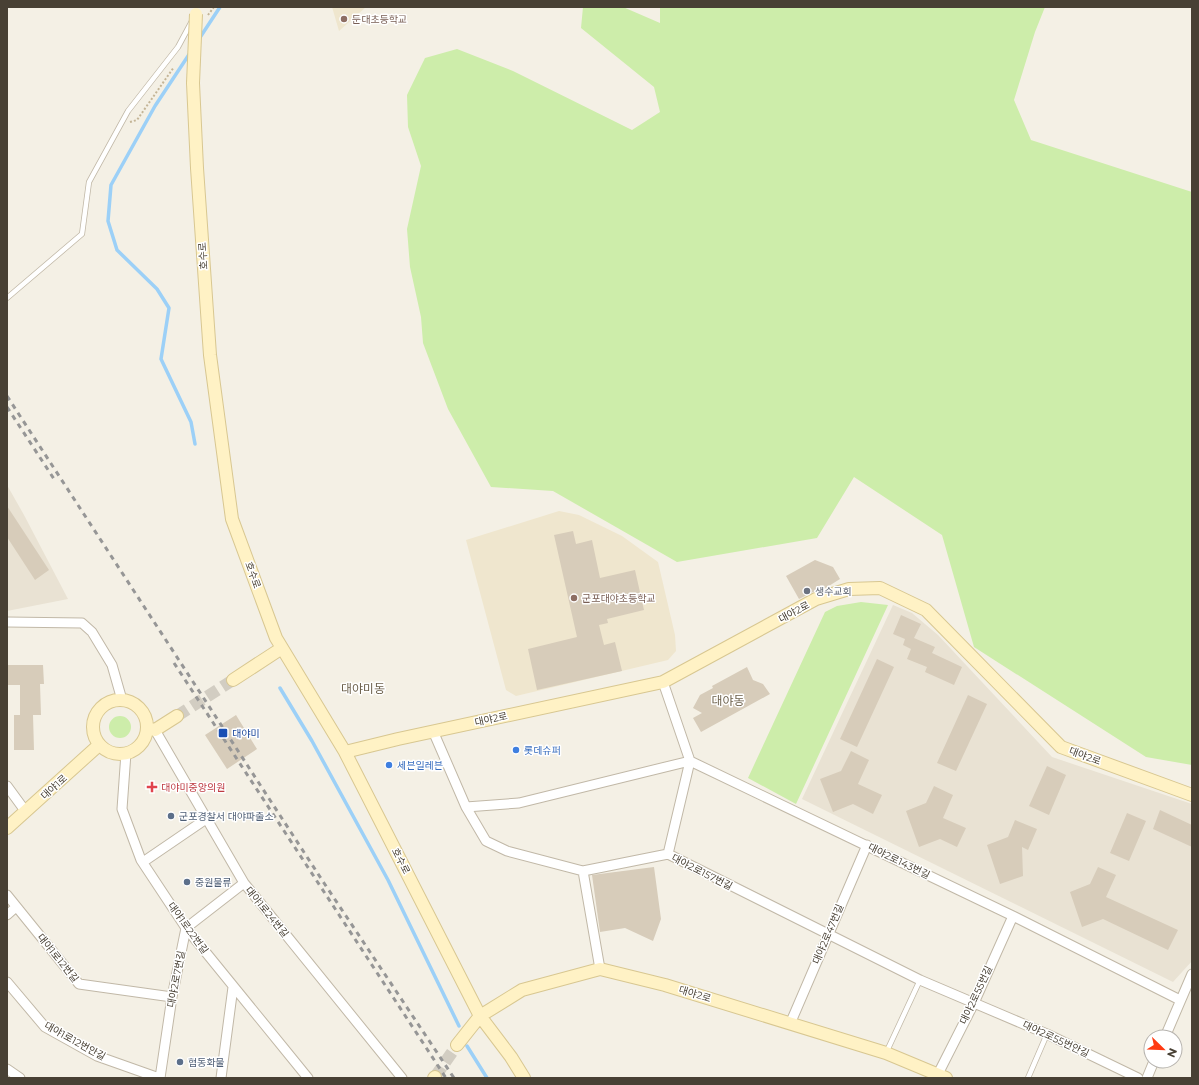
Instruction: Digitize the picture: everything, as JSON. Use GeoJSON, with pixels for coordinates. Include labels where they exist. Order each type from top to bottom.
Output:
{"type":"FeatureCollection","features":[{"type":"Feature","properties":{"kind":"street","name":"호수로"},"geometry":{"type":"LineString","coordinates":[[196,10],[193,83],[197,175],[210,355],[232,518],[276,638],[345,752],[480,1016],[511,1057],[524,1078]]}},
{"type":"Feature","properties":{"kind":"street","name":"대야2로"},"geometry":{"type":"LineString","coordinates":[[345,752],[433,731],[663,682],[816,599],[849,589],[880,588],[926,610],[1061,747],[1192,795]]}},
{"type":"Feature","properties":{"kind":"street"},"geometry":{"type":"LineString","coordinates":[[7,622],[82,623],[92,632],[112,665],[122,700]]}},
{"type":"Feature","properties":{"kind":"street"},"geometry":{"type":"LineString","coordinates":[[233,680],[282,648]]}},
{"type":"Feature","properties":{"kind":"street"},"geometry":{"type":"LineString","coordinates":[[663,682],[690,761],[668,854]]}},
{"type":"Feature","properties":{"kind":"street"},"geometry":{"type":"LineString","coordinates":[[151,729],[137,706],[122,700],[111,702],[102,707],[96,715],[93,725],[94,736],[100,745],[105,750],[119,754],[134,750],[141,744],[151,729],[177,716]]}},
{"type":"Feature","properties":{"kind":"street","name":"대야1로24번길"},"geometry":{"type":"LineString","coordinates":[[151,729],[244,883],[402,1078]]}},
{"type":"Feature","properties":{"kind":"street","name":"대야2로157번길"},"geometry":{"type":"LineString","coordinates":[[433,731],[466,807],[486,842],[507,851],[583,871],[668,854],[920,980],[974,1002]]}},
{"type":"Feature","properties":{"kind":"street","name":"대야1로"},"geometry":{"type":"LineString","coordinates":[[7,828],[100,745]]}},
{"type":"Feature","properties":{"kind":"street","name":"대야1로22번길"},"geometry":{"type":"LineString","coordinates":[[126,753],[122,808],[143,862],[186,928],[308,1078]]}},
{"type":"Feature","properties":{"kind":"street"},"geometry":{"type":"LineString","coordinates":[[466,807],[519,803],[690,761]]}},
{"type":"Feature","properties":{"kind":"street","name":"대야2로143번길"},"geometry":{"type":"LineString","coordinates":[[690,761],[867,845],[1180,1000]]}},
{"type":"Feature","properties":{"kind":"street"},"geometry":{"type":"LineString","coordinates":[[7,786],[26,812]]}},
{"type":"Feature","properties":{"kind":"street"},"geometry":{"type":"LineString","coordinates":[[143,862],[206,819]]}},
{"type":"Feature","properties":{"kind":"street","name":"대야2로47번길"},"geometry":{"type":"LineString","coordinates":[[790,1024],[867,845]]}},
{"type":"Feature","properties":{"kind":"street"},"geometry":{"type":"LineString","coordinates":[[583,871],[600,970]]}},
{"type":"Feature","properties":{"kind":"street"},"geometry":{"type":"LineString","coordinates":[[186,928],[244,883]]}},
{"type":"Feature","properties":{"kind":"street","name":"대야1로12번길"},"geometry":{"type":"LineString","coordinates":[[7,896],[79,984],[172,997]]}},
{"type":"Feature","properties":{"kind":"street"},"geometry":{"type":"LineString","coordinates":[[7,915],[16,907]]}},
{"type":"Feature","properties":{"kind":"street","name":"대야2로55번길"},"geometry":{"type":"LineString","coordinates":[[942,1076],[1012,916]]}},
{"type":"Feature","properties":{"kind":"street","name":"대야2로7번길"},"geometry":{"type":"LineString","coordinates":[[159,1078],[172,997],[186,928]]}},
{"type":"Feature","properties":{"kind":"street","name":"대야2로"},"geometry":{"type":"LineString","coordinates":[[457,1045],[480,1016],[522,990],[600,970],[665,985],[886,1053],[942,1076]]}},
{"type":"Feature","properties":{"kind":"street"},"geometry":{"type":"LineString","coordinates":[[1168,1029],[1192,974]]}},
{"type":"Feature","properties":{"kind":"street","name":"대야1로12번안길"},"geometry":{"type":"LineString","coordinates":[[7,982],[45,1027],[97,1056],[159,1078]]}},
{"type":"Feature","properties":{"kind":"street"},"geometry":{"type":"LineString","coordinates":[[221,1078],[233,987]]}},
{"type":"Feature","properties":{"kind":"street","name":"대야2로55번안길"},"geometry":{"type":"LineString","coordinates":[[974,1002],[1047,1034],[1138,1078]]}},
{"type":"Feature","properties":{"kind":"street"},"geometry":{"type":"LineString","coordinates":[[7,1068],[20,1078]]}},
{"type":"Feature","properties":{"kind":"lane"},"geometry":{"type":"LineString","coordinates":[[7,298],[82,234],[89,182],[128,111],[178,47],[196,10]]}},
{"type":"Feature","properties":{"kind":"lane"},"geometry":{"type":"LineString","coordinates":[[886,1053],[920,980]]}},
{"type":"Feature","properties":{"kind":"lane"},"geometry":{"type":"LineString","coordinates":[[1028,1078],[1047,1034]]}},
{"type":"Feature","properties":{"kind":"shaded area","name":"둔대초등학교"},"geometry":{"type":"Polygon","coordinates":[[[332,7],[366,7],[339,31],[332,7]]]}},
{"type":"Feature","properties":{"kind":"shaded area"},"geometry":{"type":"Polygon","coordinates":[[[7,485],[24,515],[68,599],[7,611],[7,485]]]}},
{"type":"Feature","properties":{"kind":"shaded area","name":"군포대야초등학교"},"geometry":{"type":"Polygon","coordinates":[[[559,511],[579,515],[622,536],[658,562],[675,635],[676,651],[668,660],[516,696],[506,690],[466,540],[559,511]]]}},
{"type":"Feature","properties":{"kind":"shaded area"},"geometry":{"type":"Polygon","coordinates":[[[893,605],[912,613],[938,635],[1052,757],[1192,804],[1192,961],[1173,982],[802,799],[893,605]]]}},
{"type":"Feature","properties":{"kind":"green space"},"geometry":{"type":"Polygon","coordinates":[[[583,7],[623,7],[660,23],[660,7],[1045,7],[1035,32],[1014,100],[1031,140],[1192,192],[1192,765],[1146,757],[974,647],[942,535],[854,477],[817,538],[677,562],[553,491],[491,487],[448,409],[423,343],[421,317],[410,267],[407,229],[421,166],[408,127],[407,95],[425,58],[457,49],[513,71],[632,130],[660,112],[654,87],[581,28],[583,7]]]}},
{"type":"Feature","properties":{"kind":"green space"},"geometry":{"type":"Polygon","coordinates":[[[861,602],[888,605],[796,804],[748,778],[825,612],[837,606],[861,602]]]}},
{"type":"Feature","properties":{"kind":"green space"},"geometry":{"type":"Polygon","coordinates":[[[120,716],[128,719],[131,727],[128,735],[120,738],[112,735],[109,727],[112,719],[120,716]]]}},
{"type":"Feature","properties":{"kind":"building"},"geometry":{"type":"Polygon","coordinates":[[[7,506],[49,570],[35,580],[7,537],[7,506]]]}},
{"type":"Feature","properties":{"kind":"building"},"geometry":{"type":"Polygon","coordinates":[[[573,531],[576,544],[592,540],[600,578],[635,570],[644,610],[607,619],[608,623],[599,625],[604,645],[615,642],[622,671],[537,690],[528,649],[577,637],[554,535],[573,531]]]}},
{"type":"Feature","properties":{"kind":"building","name":"생수교회"},"geometry":{"type":"Polygon","coordinates":[[[815,560],[833,567],[840,579],[824,589],[813,592],[799,599],[786,576],[815,560]]]}},
{"type":"Feature","properties":{"kind":"building"},"geometry":{"type":"Polygon","coordinates":[[[901,615],[921,624],[914,638],[935,647],[932,653],[962,667],[954,685],[925,672],[927,667],[907,659],[911,649],[903,645],[905,639],[893,634],[901,615]]]}},
{"type":"Feature","properties":{"kind":"building"},"geometry":{"type":"Polygon","coordinates":[[[877,659],[894,667],[857,747],[840,739],[877,659]]]}},
{"type":"Feature","properties":{"kind":"building"},"geometry":{"type":"Polygon","coordinates":[[[7,665],[43,665],[44,684],[40,684],[41,715],[33,715],[34,750],[14,750],[14,715],[20,715],[20,685],[7,685],[7,665]]]}},
{"type":"Feature","properties":{"kind":"building"},"geometry":{"type":"Polygon","coordinates":[[[747,667],[753,680],[763,684],[770,694],[701,732],[693,718],[702,713],[693,708],[700,695],[713,688],[712,686],[747,667]]]}},
{"type":"Feature","properties":{"kind":"building"},"geometry":{"type":"Polygon","coordinates":[[[968,695],[987,704],[956,771],[937,763],[968,695]]]}},
{"type":"Feature","properties":{"kind":"building"},"geometry":{"type":"Polygon","coordinates":[[[236,715],[257,749],[227,769],[205,735],[236,715]]]}},
{"type":"Feature","properties":{"kind":"building"},"geometry":{"type":"Polygon","coordinates":[[[851,751],[869,760],[858,784],[882,795],[873,814],[853,804],[833,812],[820,779],[841,771],[851,751]]]}},
{"type":"Feature","properties":{"kind":"building"},"geometry":{"type":"Polygon","coordinates":[[[1047,766],[1066,775],[1049,815],[1029,806],[1047,766]]]}},
{"type":"Feature","properties":{"kind":"building"},"geometry":{"type":"Polygon","coordinates":[[[934,786],[953,795],[943,818],[966,828],[957,847],[940,839],[919,847],[906,811],[926,803],[934,786]]]}},
{"type":"Feature","properties":{"kind":"building"},"geometry":{"type":"Polygon","coordinates":[[[1160,810],[1192,825],[1192,847],[1153,829],[1160,810]]]}},
{"type":"Feature","properties":{"kind":"building"},"geometry":{"type":"Polygon","coordinates":[[[1127,813],[1146,821],[1129,861],[1110,853],[1127,813]]]}},
{"type":"Feature","properties":{"kind":"building"},"geometry":{"type":"Polygon","coordinates":[[[1015,820],[1037,829],[1028,850],[1022,847],[1023,876],[1000,884],[987,845],[1008,837],[1015,820]]]}},
{"type":"Feature","properties":{"kind":"building"},"geometry":{"type":"Polygon","coordinates":[[[654,867],[661,919],[653,941],[625,928],[600,932],[592,875],[654,867]]]}},
{"type":"Feature","properties":{"kind":"building"},"geometry":{"type":"Polygon","coordinates":[[[1098,867],[1116,875],[1106,897],[1178,930],[1168,950],[1103,919],[1082,927],[1070,892],[1090,884],[1098,867]]]}},
{"type":"Feature","properties":{"kind":"waterway"},"geometry":{"type":"LineString","coordinates":[[199,39],[220,7]]}},
{"type":"Feature","properties":{"kind":"waterway"},"geometry":{"type":"LineString","coordinates":[[190,53],[155,106],[111,185],[108,221],[117,250],[157,289],[169,308],[161,359],[191,422],[195,444]]}},
{"type":"Feature","properties":{"kind":"waterway"},"geometry":{"type":"LineString","coordinates":[[280,688],[312,741],[388,880],[459,1026]]}},
{"type":"Feature","properties":{"kind":"waterway"},"geometry":{"type":"LineString","coordinates":[[467,1046],[487,1078]]}},
{"type":"Feature","properties":{"kind":"tunnel"},"geometry":{"type":"LineString","coordinates":[[177,716],[233,680]]}},
{"type":"Feature","properties":{"kind":"tunnel"},"geometry":{"type":"LineString","coordinates":[[435,1077],[457,1045]]}},
{"type":"Feature","properties":{"kind":"railway"},"geometry":{"type":"LineString","coordinates":[[7,396],[324,883],[454,1078]]}},
{"type":"Feature","properties":{"kind":"railway"},"geometry":{"type":"LineString","coordinates":[[7,407],[54,479]]}},
{"type":"Feature","properties":{"kind":"railway"},"geometry":{"type":"LineString","coordinates":[[174,663],[446,1078]]}},
{"type":"Feature","properties":{"kind":"place","name":"둔대초등학교"},"geometry":{"type":"Point","coordinates":[344,19]}},
{"type":"Feature","properties":{"kind":"place","name":"생수교회"},"geometry":{"type":"Point","coordinates":[807,591]}},
{"type":"Feature","properties":{"kind":"place","name":"군포대야초등학교"},"geometry":{"type":"Point","coordinates":[574,598]}},
{"type":"Feature","properties":{"kind":"place","name":"대야미"},"geometry":{"type":"Point","coordinates":[223,733]}},
{"type":"Feature","properties":{"kind":"place","name":"롯데슈퍼"},"geometry":{"type":"Point","coordinates":[516,750]}},
{"type":"Feature","properties":{"kind":"place","name":"세븐일레븐"},"geometry":{"type":"Point","coordinates":[389,765]}},
{"type":"Feature","properties":{"kind":"place","name":"대야미중앙의원"},"geometry":{"type":"Point","coordinates":[152,787]}},
{"type":"Feature","properties":{"kind":"place","name":"군포경찰서 대야파출소"},"geometry":{"type":"Point","coordinates":[171,816]}},
{"type":"Feature","properties":{"kind":"place","name":"중원물류"},"geometry":{"type":"Point","coordinates":[187,882]}},
{"type":"Feature","properties":{"kind":"place","name":"협동화물"},"geometry":{"type":"Point","coordinates":[180,1062]}},
{"type":"Feature","properties":{"kind":"district","name":"대야미동"},"geometry":{"type":"Point","coordinates":[363,688]}},
{"type":"Feature","properties":{"kind":"district","name":"대야동"},"geometry":{"type":"Point","coordinates":[728,700]}}]}
